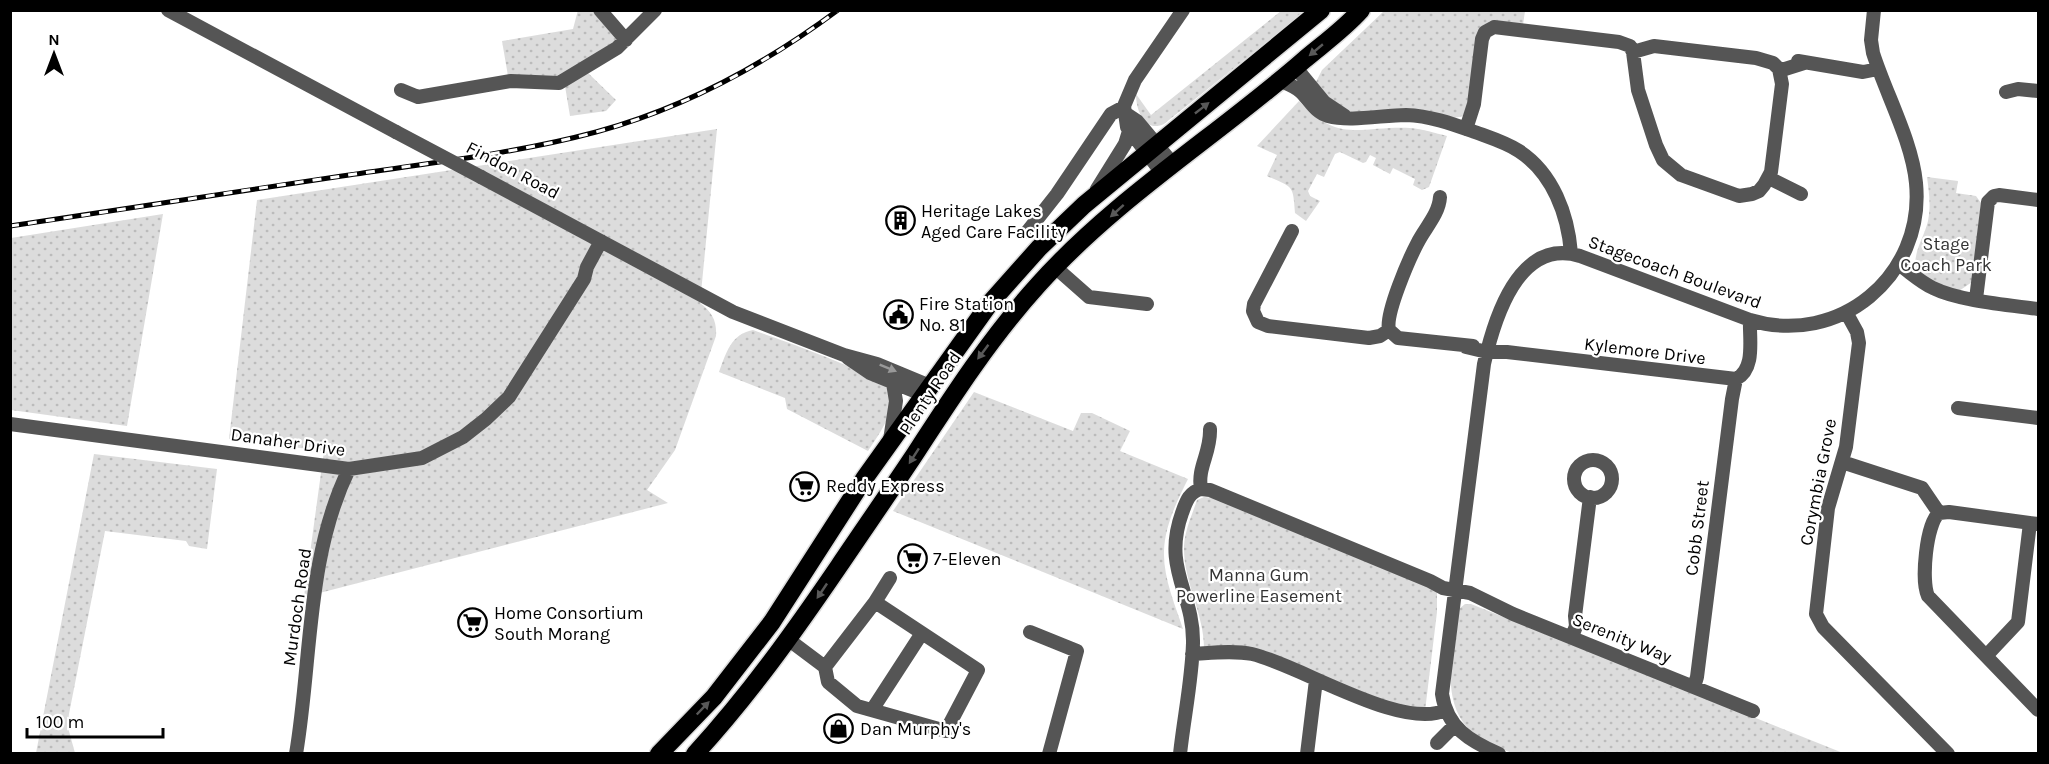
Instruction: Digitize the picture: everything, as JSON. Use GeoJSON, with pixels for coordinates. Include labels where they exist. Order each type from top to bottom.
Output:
{"type":"FeatureCollection","features":[{"type":"Feature","properties":{"kind":"highway","name":"Plenty Road"},"geometry":{"type":"LineString","coordinates":[[659,753],[720,689],[772,622],[864,479],[966,334],[1012,277],[1054,232],[1091,198],[1321,10]]}},
{"type":"Feature","properties":{"kind":"highway","name":"Plenty Road"},"geometry":{"type":"LineString","coordinates":[[694,753],[732,714],[789,640],[878,510],[948,401],[1014,312],[1055,267],[1134,195],[1281,81],[1361,10]]}},
{"type":"Feature","properties":{"kind":"highway"},"geometry":{"type":"LineString","coordinates":[[1252,68],[1279,62],[1296,68]]}},
{"type":"Feature","properties":{"kind":"highway","name":"Findon Road"},"geometry":{"type":"LineString","coordinates":[[927,391],[948,401]]}},
{"type":"Feature","properties":{"kind":"street","name":"Findon Road"},"geometry":{"type":"LineString","coordinates":[[168,10],[733,312],[844,355],[877,364],[927,391]]}},
{"type":"Feature","properties":{"kind":"street"},"geometry":{"type":"LineString","coordinates":[[600,10],[626,40]]}},
{"type":"Feature","properties":{"kind":"street"},"geometry":{"type":"LineString","coordinates":[[401,90],[418,97],[511,81],[559,83],[617,48],[655,10]]}},
{"type":"Feature","properties":{"kind":"street"},"geometry":{"type":"LineString","coordinates":[[1167,168],[1151,149],[1129,131],[1124,110],[1135,80],[1183,10]]}},
{"type":"Feature","properties":{"kind":"street","name":"Stagecoach Boulevard"},"geometry":{"type":"LineString","coordinates":[[1445,708],[1442,687],[1488,350],[1507,295],[1516,279],[1523,271],[1541,259],[1567,253],[1753,321],[1776,326],[1800,326],[1822,321],[1846,312],[1875,292],[1898,264],[1908,244],[1914,225],[1916,207],[1915,180],[1908,151],[1877,65],[1871,40],[1874,10]]}},
{"type":"Feature","properties":{"kind":"street"},"geometry":{"type":"LineString","coordinates":[[1466,129],[1474,105],[1482,39],[1485,32],[1491,28],[1619,42],[1630,46],[1633,51],[1638,90],[1656,145],[1668,166],[1692,180],[1739,196],[1759,191],[1769,178],[1782,84],[1782,68]]}},
{"type":"Feature","properties":{"kind":"street"},"geometry":{"type":"LineString","coordinates":[[1633,51],[1654,46],[1756,58],[1782,68],[1804,63],[1846,68],[1877,65]]}},
{"type":"Feature","properties":{"kind":"street"},"geometry":{"type":"LineString","coordinates":[[1296,68],[1324,102],[1347,117]]}},
{"type":"Feature","properties":{"kind":"street"},"geometry":{"type":"LineString","coordinates":[[1281,81],[1300,91],[1320,112],[1332,117],[1420,116],[1444,121],[1505,143],[1537,166],[1554,190],[1570,238],[1567,253]]}},
{"type":"Feature","properties":{"kind":"street"},"geometry":{"type":"LineString","coordinates":[[2006,92],[2018,89],[2038,91]]}},
{"type":"Feature","properties":{"kind":"street"},"geometry":{"type":"LineString","coordinates":[[1124,110],[1137,121],[1151,149]]}},
{"type":"Feature","properties":{"kind":"street"},"geometry":{"type":"LineString","coordinates":[[1027,232],[1057,194],[1111,114],[1124,110]]}},
{"type":"Feature","properties":{"kind":"street"},"geometry":{"type":"LineString","coordinates":[[1091,198],[1121,152],[1129,131]]}},
{"type":"Feature","properties":{"kind":"street"},"geometry":{"type":"LineString","coordinates":[[1769,178],[1801,194]]}},
{"type":"Feature","properties":{"kind":"street"},"geometry":{"type":"LineString","coordinates":[[1976,300],[1989,201],[1999,195],[2038,200]]}},
{"type":"Feature","properties":{"kind":"street"},"geometry":{"type":"LineString","coordinates":[[1292,231],[1254,304],[1253,310],[1258,322],[1268,326],[1369,338],[1380,336],[1389,330],[1389,316],[1400,286],[1418,243],[1434,216],[1440,196]]}},
{"type":"Feature","properties":{"kind":"street","name":"Danaher Drive"},"geometry":{"type":"LineString","coordinates":[[10,424],[349,469],[422,458],[463,437],[509,397],[584,279],[593,271],[605,243]]}},
{"type":"Feature","properties":{"kind":"street"},"geometry":{"type":"LineString","coordinates":[[1898,264],[1935,290],[1976,300],[2038,309]]}},
{"type":"Feature","properties":{"kind":"street"},"geometry":{"type":"LineString","coordinates":[[1055,267],[1089,297],[1147,304]]}},
{"type":"Feature","properties":{"kind":"street","name":"Corymbia Grove"},"geometry":{"type":"LineString","coordinates":[[1846,312],[1857,332],[1859,343],[1846,447],[1828,508],[1816,617],[1823,627],[1948,753]]}},
{"type":"Feature","properties":{"kind":"street"},"geometry":{"type":"LineString","coordinates":[[1733,379],[1741,376],[1748,367],[1753,321]]}},
{"type":"Feature","properties":{"kind":"street","name":"Kylemore Drive"},"geometry":{"type":"LineString","coordinates":[[1389,330],[1398,338],[1733,379]]}},
{"type":"Feature","properties":{"kind":"street","name":"Findon Road"},"geometry":{"type":"LineString","coordinates":[[844,355],[864,371],[893,383],[927,391]]}},
{"type":"Feature","properties":{"kind":"street","name":"Cobb Street"},"geometry":{"type":"LineString","coordinates":[[1691,686],[1698,661],[1733,379]]}},
{"type":"Feature","properties":{"kind":"street"},"geometry":{"type":"LineString","coordinates":[[890,445],[896,401],[893,383]]}},
{"type":"Feature","properties":{"kind":"street"},"geometry":{"type":"LineString","coordinates":[[1958,408],[2038,418]]}},
{"type":"Feature","properties":{"kind":"street"},"geometry":{"type":"LineString","coordinates":[[1180,753],[1192,654],[1191,624],[1176,571],[1175,543],[1178,524],[1187,499],[1201,489],[1200,475],[1209,448],[1210,429]]}},
{"type":"Feature","properties":{"kind":"street"},"geometry":{"type":"LineString","coordinates":[[1842,462],[1922,488],[1939,513]]}},
{"type":"Feature","properties":{"kind":"street","name":"Murdoch Road"},"geometry":{"type":"LineString","coordinates":[[296,753],[316,588],[326,528],[349,469]]}},
{"type":"Feature","properties":{"kind":"street","name":"Serenity Way"},"geometry":{"type":"LineString","coordinates":[[1201,489],[1210,490],[1430,580],[1442,587],[1470,593],[1568,636],[1753,711]]}},
{"type":"Feature","properties":{"kind":"street"},"geometry":{"type":"LineString","coordinates":[[1568,636],[1575,616],[1590,497]]}},
{"type":"Feature","properties":{"kind":"street"},"geometry":{"type":"LineString","coordinates":[[1986,656],[2018,622],[2034,523],[1949,512],[1939,513],[1930,529],[1924,588],[1930,599],[2038,710]]}},
{"type":"Feature","properties":{"kind":"street"},"geometry":{"type":"LineString","coordinates":[[825,667],[875,602],[890,578]]}},
{"type":"Feature","properties":{"kind":"street"},"geometry":{"type":"LineString","coordinates":[[789,640],[825,667],[828,682],[858,706],[946,731],[978,670],[875,602]]}},
{"type":"Feature","properties":{"kind":"street"},"geometry":{"type":"LineString","coordinates":[[1030,632],[1077,651],[1049,753]]}},
{"type":"Feature","properties":{"kind":"street"},"geometry":{"type":"LineString","coordinates":[[872,710],[922,633]]}},
{"type":"Feature","properties":{"kind":"street"},"geometry":{"type":"LineString","coordinates":[[1192,654],[1224,652],[1252,654],[1397,711],[1431,715],[1445,708],[1454,726],[1467,738],[1499,753]]}},
{"type":"Feature","properties":{"kind":"street"},"geometry":{"type":"LineString","coordinates":[[1306,753],[1316,680]]}},
{"type":"Feature","properties":{"kind":"street"},"geometry":{"type":"LineString","coordinates":[[1437,743],[1454,726]]}},
{"type":"Feature","properties":{"kind":"green space"},"geometry":{"type":"Polygon","coordinates":[[[578,10],[592,11],[617,40],[558,78],[508,76],[502,41],[573,29],[578,10]]]}},
{"type":"Feature","properties":{"kind":"green space"},"geometry":{"type":"Polygon","coordinates":[[[1281,11],[1305,11],[1164,124],[1152,126],[1143,119],[1136,94],[1151,115],[1281,11]]]}},
{"type":"Feature","properties":{"kind":"green space"},"geometry":{"type":"Polygon","coordinates":[[[1384,11],[1525,11],[1523,25],[1490,21],[1481,27],[1470,103],[1463,116],[1454,118],[1349,111],[1331,103],[1315,84],[1322,70],[1384,11]]]}},
{"type":"Feature","properties":{"kind":"green space"},"geometry":{"type":"Polygon","coordinates":[[[587,72],[616,100],[606,111],[570,116],[565,86],[587,72]]]}},
{"type":"Feature","properties":{"kind":"green space"},"geometry":{"type":"Polygon","coordinates":[[[1299,101],[1326,123],[1338,128],[1363,130],[1410,128],[1447,136],[1429,187],[1422,190],[1413,185],[1415,179],[1393,168],[1390,174],[1373,165],[1376,158],[1370,155],[1363,163],[1340,152],[1335,154],[1324,177],[1317,174],[1308,191],[1310,196],[1320,201],[1306,221],[1295,213],[1290,188],[1267,176],[1277,155],[1257,146],[1299,101]]]}},
{"type":"Feature","properties":{"kind":"green space"},"geometry":{"type":"Polygon","coordinates":[[[717,129],[700,303],[713,317],[716,336],[675,450],[647,490],[668,503],[304,597],[324,451],[229,439],[257,200],[717,129]]]}},
{"type":"Feature","properties":{"kind":"green space","name":"Stage Coach Park"},"geometry":{"type":"Polygon","coordinates":[[[1927,177],[1958,181],[1956,193],[1976,196],[1981,203],[1972,282],[1959,291],[1929,281],[1916,272],[1917,252],[1929,215],[1927,177]]]}},
{"type":"Feature","properties":{"kind":"green space"},"geometry":{"type":"Polygon","coordinates":[[[163,214],[127,426],[11,410],[11,238],[163,214]]]}},
{"type":"Feature","properties":{"kind":"green space"},"geometry":{"type":"Polygon","coordinates":[[[753,330],[850,367],[884,385],[891,393],[891,407],[885,423],[868,451],[787,409],[785,398],[719,372],[734,340],[753,330]]]}},
{"type":"Feature","properties":{"kind":"green space"},"geometry":{"type":"Polygon","coordinates":[[[974,392],[1073,431],[1081,413],[1092,413],[1130,431],[1120,451],[1188,479],[1169,523],[1164,551],[1167,581],[1183,629],[893,511],[974,392]]]}},
{"type":"Feature","properties":{"kind":"green space"},"geometry":{"type":"Polygon","coordinates":[[[94,454],[217,469],[207,549],[189,546],[186,541],[105,531],[67,724],[75,753],[36,753],[94,454]]]}},
{"type":"Feature","properties":{"kind":"green space","name":"Manna Gum Powerline Easement"},"geometry":{"type":"Polygon","coordinates":[[[1204,497],[1215,498],[1437,590],[1437,612],[1425,711],[1406,709],[1261,652],[1204,648],[1201,622],[1187,572],[1184,546],[1187,528],[1197,500],[1204,497]]]}},
{"type":"Feature","properties":{"kind":"green space"},"geometry":{"type":"Polygon","coordinates":[[[1465,604],[1471,604],[1843,753],[1513,753],[1497,748],[1483,741],[1468,728],[1458,714],[1453,698],[1451,663],[1453,645],[1459,609],[1465,604]]]}},
{"type":"Feature","properties":{"kind":"railway"},"geometry":{"type":"LineString","coordinates":[[10,226],[470,157],[565,140],[596,132],[661,111],[723,83],[781,49],[838,10]]}},
{"type":"Feature","properties":{"kind":"place","name":"Heritage Lakes Aged Care Facility"},"geometry":{"type":"Point","coordinates":[900,221]}},
{"type":"Feature","properties":{"kind":"place","name":"Fire Station No. 81"},"geometry":{"type":"Point","coordinates":[898,314]}},
{"type":"Feature","properties":{"kind":"place","name":"Reddy Express"},"geometry":{"type":"Point","coordinates":[805,486]}},
{"type":"Feature","properties":{"kind":"place","name":"7-Eleven"},"geometry":{"type":"Point","coordinates":[912,559]}},
{"type":"Feature","properties":{"kind":"place","name":"Home Consortium South Morang"},"geometry":{"type":"Point","coordinates":[473,623]}},
{"type":"Feature","properties":{"kind":"place","name":"Dan Murphy's"},"geometry":{"type":"Point","coordinates":[839,729]}}]}
